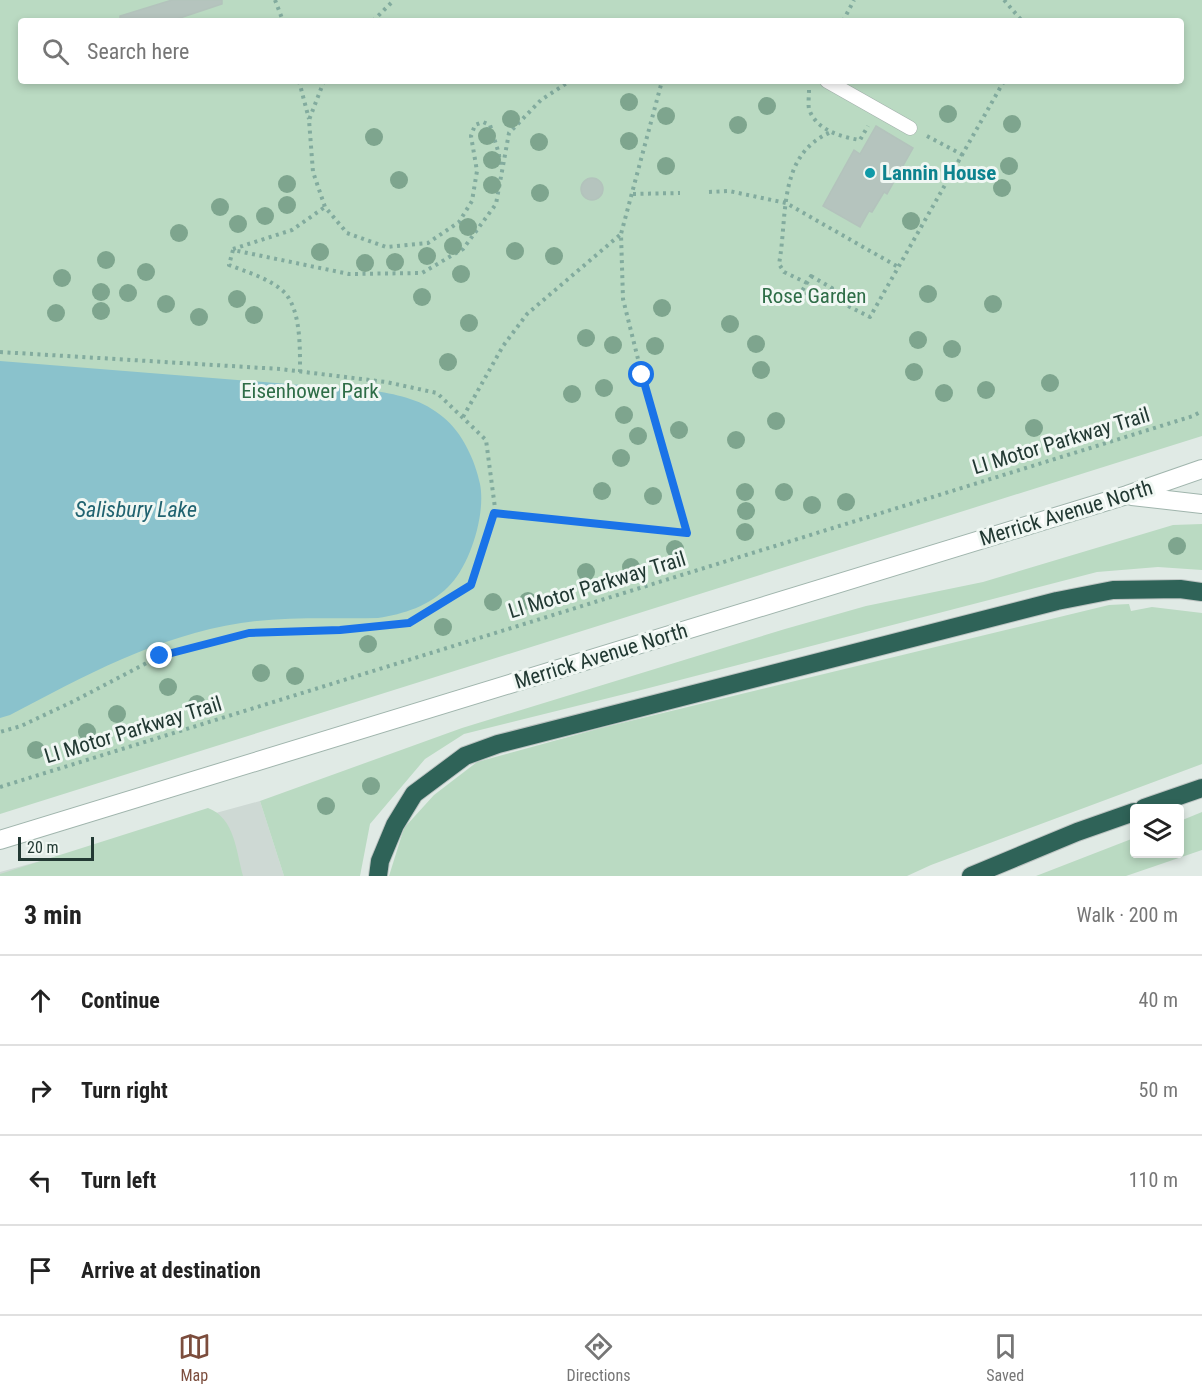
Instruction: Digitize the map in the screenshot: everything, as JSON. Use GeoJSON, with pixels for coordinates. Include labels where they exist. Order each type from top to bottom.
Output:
{"type":"FeatureCollection","features":[{"type":"Feature","properties":{"kind":"highway"},"geometry":{"type":"LineString","coordinates":[[378,876],[380,861],[394,825],[414,794],[465,756],[498,744],[1057,601],[1113,590],[1180,589],[1202,592]]}},
{"type":"Feature","properties":{"kind":"highway"},"geometry":{"type":"LineString","coordinates":[[1156,804],[1202,788]]}},
{"type":"Feature","properties":{"kind":"highway"},"geometry":{"type":"LineString","coordinates":[[971,876],[1077,832],[1130,813]]}},
{"type":"Feature","properties":{"kind":"main road","name":"Merrick Avenue North"},"geometry":{"type":"LineString","coordinates":[[0,840],[1127,495],[1202,469]]}},
{"type":"Feature","properties":{"kind":"main road"},"geometry":{"type":"LineString","coordinates":[[1127,495],[1202,504]]}},
{"type":"Feature","properties":{"kind":"lane"},"geometry":{"type":"LineString","coordinates":[[832,84],[910,128]]}},
{"type":"Feature","properties":{"kind":"path"},"geometry":{"type":"LineString","coordinates":[[275,0],[282,18]]}},
{"type":"Feature","properties":{"kind":"path"},"geometry":{"type":"LineString","coordinates":[[376,18],[394,0]]}},
{"type":"Feature","properties":{"kind":"path"},"geometry":{"type":"LineString","coordinates":[[845,18],[854,0]]}},
{"type":"Feature","properties":{"kind":"path"},"geometry":{"type":"LineString","coordinates":[[1004,0],[1019,18]]}},
{"type":"Feature","properties":{"kind":"path"},"geometry":{"type":"LineString","coordinates":[[300,84],[309,120],[313,172],[325,207],[347,233],[386,247],[428,243],[459,222],[472,201],[477,171],[471,136],[476,125],[483,122],[490,125],[499,154],[500,179]]}},
{"type":"Feature","properties":{"kind":"path"},"geometry":{"type":"LineString","coordinates":[[309,120],[323,84]]}},
{"type":"Feature","properties":{"kind":"path"},"geometry":{"type":"LineString","coordinates":[[232,250],[349,274],[422,273],[463,249],[496,204],[509,133],[541,100],[565,84]]}},
{"type":"Feature","properties":{"kind":"path"},"geometry":{"type":"LineString","coordinates":[[494,513],[687,533],[623,299],[621,234],[661,84]]}},
{"type":"Feature","properties":{"kind":"path"},"geometry":{"type":"LineString","coordinates":[[811,84],[809,109],[818,124],[831,132],[860,140],[878,111]]}},
{"type":"Feature","properties":{"kind":"path"},"geometry":{"type":"LineString","coordinates":[[828,296],[870,317],[900,268],[1002,84]]}},
{"type":"Feature","properties":{"kind":"path"},"geometry":{"type":"LineString","coordinates":[[910,128],[963,155]]}},
{"type":"Feature","properties":{"kind":"path"},"geometry":{"type":"LineString","coordinates":[[807,283],[784,272],[779,264],[784,240],[786,203],[792,171],[800,154],[817,138],[831,132]]}},
{"type":"Feature","properties":{"kind":"path"},"geometry":{"type":"LineString","coordinates":[[709,192],[729,191],[786,203],[900,268]]}},
{"type":"Feature","properties":{"kind":"path"},"geometry":{"type":"LineString","coordinates":[[633,194],[680,193]]}},
{"type":"Feature","properties":{"kind":"path"},"geometry":{"type":"LineString","coordinates":[[232,250],[292,230],[325,207]]}},
{"type":"Feature","properties":{"kind":"path"},"geometry":{"type":"LineString","coordinates":[[463,417],[502,345],[527,314],[621,234]]}},
{"type":"Feature","properties":{"kind":"path"},"geometry":{"type":"LineString","coordinates":[[232,250],[229,265],[267,281],[285,293],[294,310],[300,347],[300,372]]}},
{"type":"Feature","properties":{"kind":"path"},"geometry":{"type":"LineString","coordinates":[[811,276],[832,288],[825,303],[802,291],[807,283],[811,276]]}},
{"type":"Feature","properties":{"kind":"path"},"geometry":{"type":"LineString","coordinates":[[0,352],[300,372],[386,381],[437,393],[486,440],[495,508],[471,585],[409,623],[340,630],[249,633],[160,656],[74,701],[21,726],[0,732]]}},
{"type":"Feature","properties":{"kind":"path","name":"LI Motor Parkway Trail"},"geometry":{"type":"LineString","coordinates":[[0,787],[1193,416],[1202,411]]}},
{"type":"Feature","properties":{"kind":"shaded area"},"geometry":{"type":"Polygon","coordinates":[[[260,801],[284,876],[0,876],[0,872],[260,801]]]}},
{"type":"Feature","properties":{"kind":"green space","name":"Eisenhower Park"},"geometry":{"type":"Polygon","coordinates":[[[0,0],[1202,0],[1202,436],[0,814],[0,0]]]}},
{"type":"Feature","properties":{"kind":"green space"},"geometry":{"type":"Polygon","coordinates":[[[1202,524],[1202,570],[1158,567],[1097,572],[464,734],[425,759],[370,824],[360,876],[284,876],[260,801],[462,728],[785,629],[866,606],[983,582],[1173,525],[1202,524]]]}},
{"type":"Feature","properties":{"kind":"green space"},"geometry":{"type":"Polygon","coordinates":[[[1129,604],[1131,611],[1152,607],[1202,613],[1202,764],[907,876],[389,876],[404,828],[434,795],[477,762],[601,728],[1109,605],[1129,604]]]}},
{"type":"Feature","properties":{"kind":"green space"},"geometry":{"type":"Polygon","coordinates":[[[208,808],[224,819],[229,828],[243,876],[0,876],[0,874],[208,808]]]}},
{"type":"Feature","properties":{"kind":"green space"},"geometry":{"type":"Polygon","coordinates":[[[1202,812],[1202,850],[1184,856],[1184,819],[1202,812]]]}},
{"type":"Feature","properties":{"kind":"green space"},"geometry":{"type":"Polygon","coordinates":[[[1130,840],[1130,858],[1179,858],[1126,876],[1036,876],[1130,840]]]}},
{"type":"Feature","properties":{"kind":"water","name":"Salisbury Lake"},"geometry":{"type":"Polygon","coordinates":[[[0,361],[375,391],[419,402],[450,423],[462,438],[475,466],[480,484],[481,510],[469,553],[456,578],[441,594],[407,611],[378,618],[275,619],[210,629],[180,637],[122,659],[0,718],[0,361]]]}},
{"type":"Feature","properties":{"kind":"building"},"geometry":{"type":"Polygon","coordinates":[[[172,0],[222,0],[222,4],[180,18],[120,18],[120,16],[172,0]]]}},
{"type":"Feature","properties":{"kind":"building","name":"Lannin House"},"geometry":{"type":"Polygon","coordinates":[[[876,126],[913,148],[887,194],[884,192],[860,227],[823,206],[854,150],[860,154],[876,126]]]}},
{"type":"Feature","properties":{"kind":"building"},"geometry":{"type":"Polygon","coordinates":[[[592,178],[600,181],[603,189],[600,197],[592,200],[584,197],[581,189],[584,181],[592,178]]]}},
{"type":"Feature","properties":{"kind":"place","name":"Lannin House"},"geometry":{"type":"Point","coordinates":[870,173]}},
{"type":"Feature","properties":{"kind":"route"},"geometry":{"type":"LineString","coordinates":[[160,656],[249,633],[340,630],[409,623],[471,585],[494,513],[687,533],[642,375]]}},
{"type":"Feature","properties":{"kind":"park label","name":"Rose Garden"},"geometry":{"type":"Point","coordinates":[814,296]}}]}
